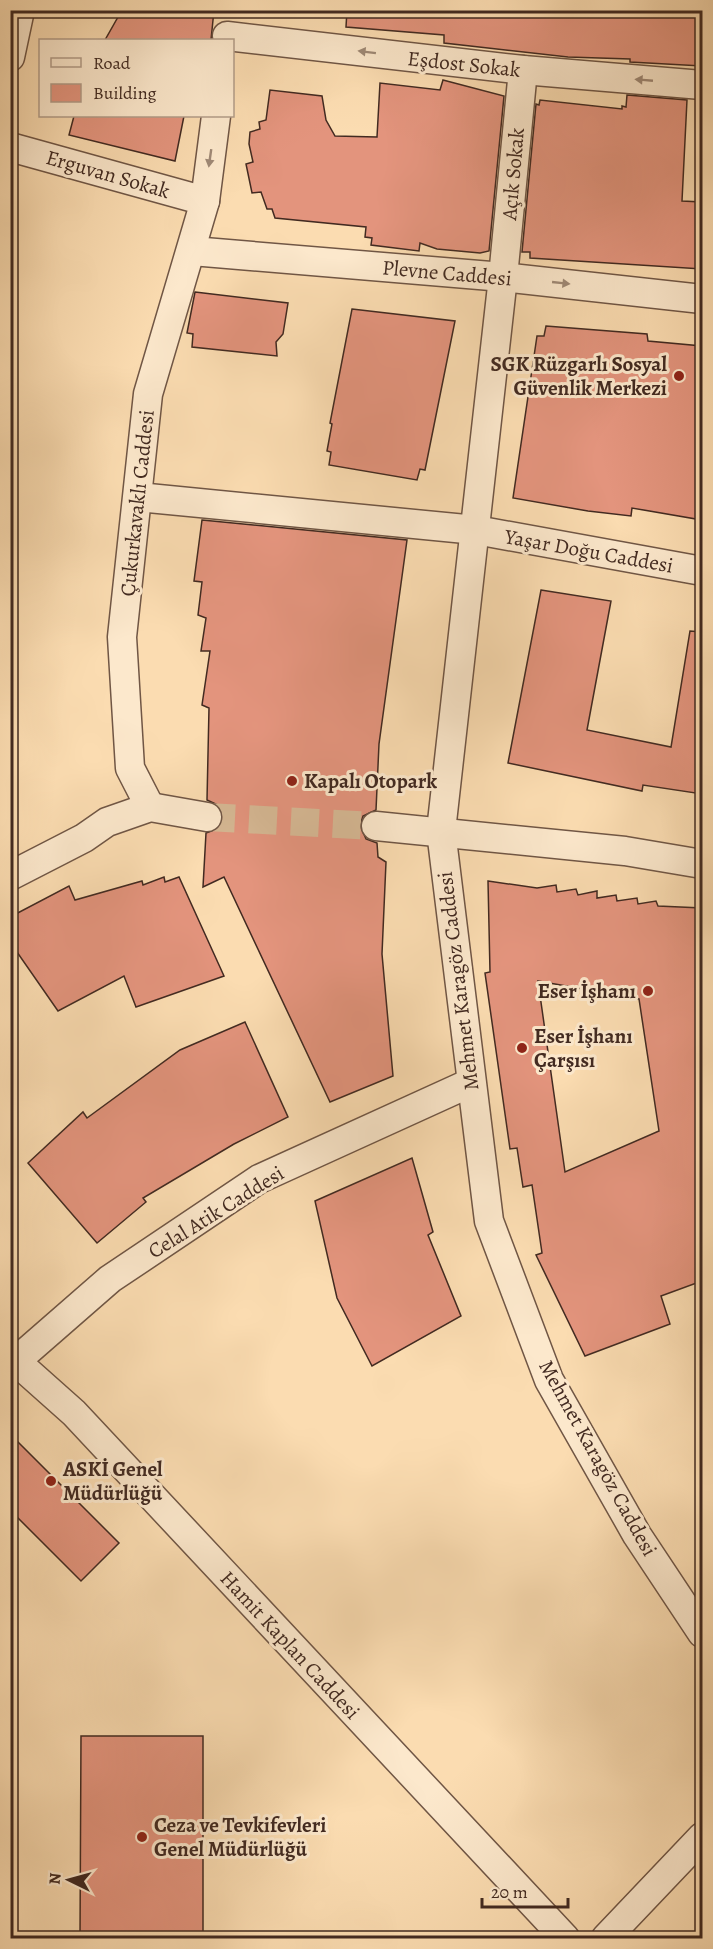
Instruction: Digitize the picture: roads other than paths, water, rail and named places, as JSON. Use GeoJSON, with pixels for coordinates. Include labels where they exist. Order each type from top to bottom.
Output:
{"type":"FeatureCollection","features":[{"type":"Feature","properties":{"kind":"street"},"geometry":{"type":"LineString","coordinates":[[10,57],[20,10]]}},
{"type":"Feature","properties":{"kind":"street","name":"Eşdost Sokak"},"geometry":{"type":"LineString","coordinates":[[227,29],[523,70],[702,85]]}},
{"type":"Feature","properties":{"kind":"street","name":"Açık Sokak"},"geometry":{"type":"LineString","coordinates":[[503,277],[523,70]]}},
{"type":"Feature","properties":{"kind":"street","name":"Çukurkavaklı Caddesi"},"geometry":{"type":"LineString","coordinates":[[150,807],[130,768],[122,637],[130,580],[133,518],[138,496],[148,394],[205,201],[216,117]]}},
{"type":"Feature","properties":{"kind":"street","name":"Erguvan Sokak"},"geometry":{"type":"LineString","coordinates":[[10,147],[205,201]]}},
{"type":"Feature","properties":{"kind":"street","name":"Plevne Caddesi"},"geometry":{"type":"LineString","coordinates":[[192,250],[503,277],[702,298]]}},
{"type":"Feature","properties":{"kind":"street","name":"Mehmet Karagöz Caddesi"},"geometry":{"type":"LineString","coordinates":[[503,277],[441,831],[470,1083],[489,1221],[549,1380],[637,1535],[702,1633]]}},
{"type":"Feature","properties":{"kind":"street","name":"Yaşar Doğu Caddesi"},"geometry":{"type":"LineString","coordinates":[[138,496],[476,530],[702,571]]}},
{"type":"Feature","properties":{"kind":"street"},"geometry":{"type":"LineString","coordinates":[[10,876],[84,838],[107,822],[150,807],[207,817]]}},
{"type":"Feature","properties":{"kind":"street"},"geometry":{"type":"LineString","coordinates":[[376,826],[625,851],[702,864]]}},
{"type":"Feature","properties":{"kind":"street","name":"Celal Atik Caddesi"},"geometry":{"type":"LineString","coordinates":[[13,1359],[110,1279],[259,1179],[470,1083]]}},
{"type":"Feature","properties":{"kind":"street","name":"Hamit Kaplan Caddesi"},"geometry":{"type":"LineString","coordinates":[[13,1359],[74,1413],[565,1938]]}},
{"type":"Feature","properties":{"kind":"street"},"geometry":{"type":"LineString","coordinates":[[606,1938],[702,1838]]}},
{"type":"Feature","properties":{"kind":"tunnel"},"geometry":{"type":"LineString","coordinates":[[207,817],[376,826]]}},
{"type":"Feature","properties":{"kind":"place","name":"SGK Rüzgarlı Sosyal Güvenlik Merkezi"},"geometry":{"type":"Point","coordinates":[679,376]}},
{"type":"Feature","properties":{"kind":"place","name":"Kapalı Otopark"},"geometry":{"type":"Point","coordinates":[292,781]}},
{"type":"Feature","properties":{"kind":"place","name":"Eser İşhanı"},"geometry":{"type":"Point","coordinates":[648,991]}},
{"type":"Feature","properties":{"kind":"place","name":"Eser İşhanı Çarşısı"},"geometry":{"type":"Point","coordinates":[522,1048]}},
{"type":"Feature","properties":{"kind":"place","name":"ASKİ Genel Müdürlüğü"},"geometry":{"type":"Point","coordinates":[51,1481]}},
{"type":"Feature","properties":{"kind":"place","name":"Ceza ve Tevkifevleri Genel Müdürlüğü"},"geometry":{"type":"Point","coordinates":[142,1837]}}]}
